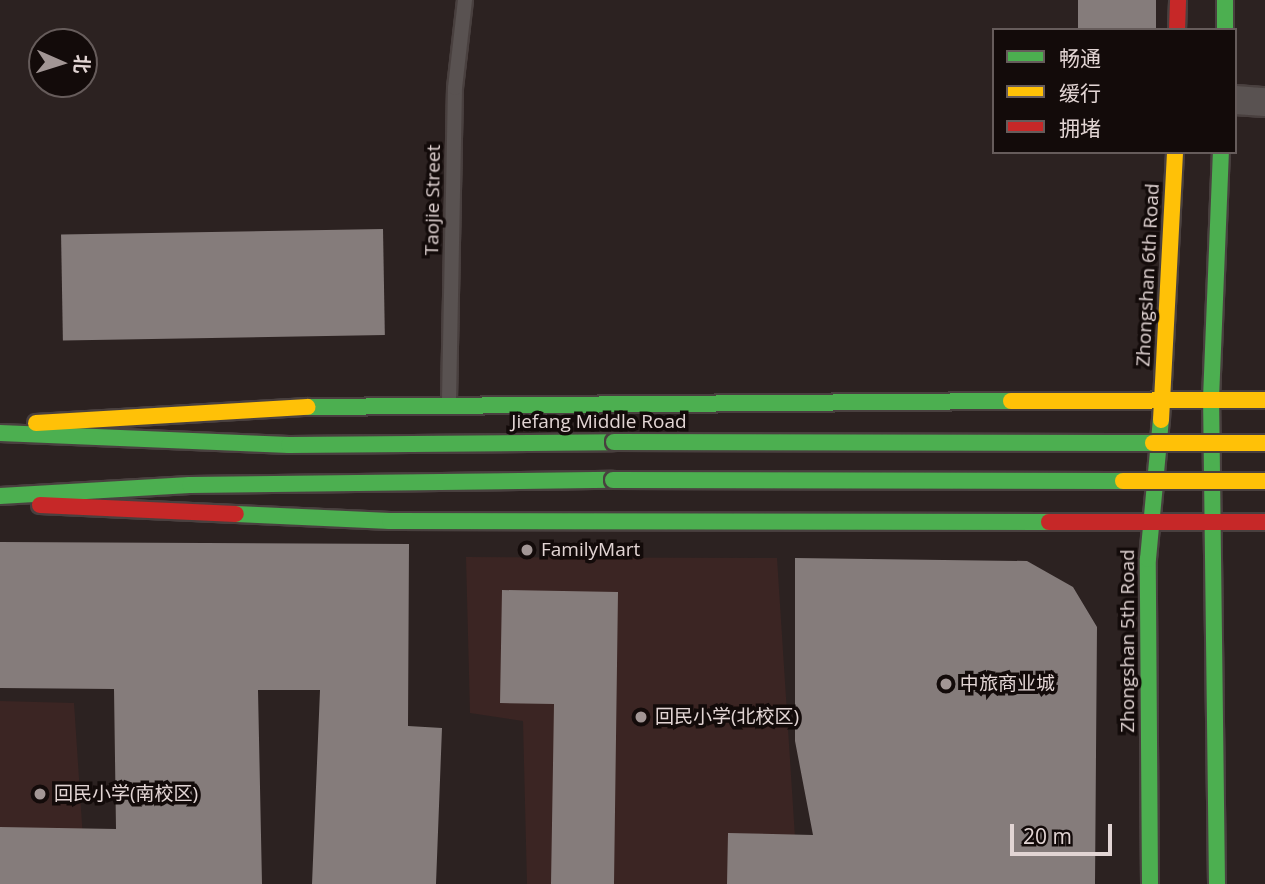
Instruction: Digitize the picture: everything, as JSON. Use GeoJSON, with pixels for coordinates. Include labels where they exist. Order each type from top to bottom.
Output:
{"type":"FeatureCollection","features":[{"type":"Feature","properties":{"kind":"main road"},"geometry":{"type":"LineString","coordinates":[[1177,28],[1178,0]]}},
{"type":"Feature","properties":{"kind":"main road"},"geometry":{"type":"LineString","coordinates":[[1225,0],[1225,28]]}},
{"type":"Feature","properties":{"kind":"main road","name":"Zhongshan 6th Road"},"geometry":{"type":"LineString","coordinates":[[1163,399],[1175,154]]}},
{"type":"Feature","properties":{"kind":"main road"},"geometry":{"type":"LineString","coordinates":[[1217,884],[1210,399],[1221,154]]}},
{"type":"Feature","properties":{"kind":"main road","name":"Zhongshan 5th Road"},"geometry":{"type":"LineString","coordinates":[[1150,884],[1150,520],[1163,399]]}},
{"type":"Feature","properties":{"kind":"main road"},"geometry":{"type":"LineString","coordinates":[[0,427],[127,413],[449,402],[1265,400]]}},
{"type":"Feature","properties":{"kind":"main road","name":"Jiefang Middle Road"},"geometry":{"type":"LineString","coordinates":[[0,433],[264,445],[614,442],[1265,443]]}},
{"type":"Feature","properties":{"kind":"main road"},"geometry":{"type":"LineString","coordinates":[[0,496],[215,484],[613,480],[1265,481]]}},
{"type":"Feature","properties":{"kind":"main road"},"geometry":{"type":"LineString","coordinates":[[0,502],[130,514],[390,521],[1265,522]]}},
{"type":"Feature","properties":{"kind":"street"},"geometry":{"type":"LineString","coordinates":[[1237,100],[1265,102]]}},
{"type":"Feature","properties":{"kind":"lane","name":"Taojie Street"},"geometry":{"type":"LineString","coordinates":[[449,402],[455,89],[465,0]]}},
{"type":"Feature","properties":{"kind":"shaded area","name":"回民小学(北校区)"},"geometry":{"type":"Polygon","coordinates":[[[466,557],[777,558],[798,884],[527,884],[523,721],[470,713],[466,557]]]}},
{"type":"Feature","properties":{"kind":"shaded area","name":"回民小学(南校区)"},"geometry":{"type":"Polygon","coordinates":[[[0,701],[74,703],[86,884],[0,884],[0,701]]]}},
{"type":"Feature","properties":{"kind":"building"},"geometry":{"type":"Polygon","coordinates":[[[1078,0],[1156,0],[1156,28],[1078,28],[1078,0]]]}},
{"type":"Feature","properties":{"kind":"building"},"geometry":{"type":"Polygon","coordinates":[[[383,229],[385,335],[63,341],[61,235],[383,229]]]}},
{"type":"Feature","properties":{"kind":"building"},"geometry":{"type":"Polygon","coordinates":[[[0,542],[409,544],[408,726],[442,728],[436,884],[312,884],[320,690],[258,690],[262,884],[0,884],[0,827],[116,829],[114,689],[0,688],[0,542]]]}},
{"type":"Feature","properties":{"kind":"building","name":"中旅商业城"},"geometry":{"type":"Polygon","coordinates":[[[795,558],[1027,561],[1073,587],[1097,627],[1095,884],[727,884],[728,833],[813,835],[795,741],[795,558]]]}},
{"type":"Feature","properties":{"kind":"building"},"geometry":{"type":"Polygon","coordinates":[[[502,590],[618,592],[614,884],[551,884],[554,704],[500,703],[502,590]]]}},
{"type":"Feature","properties":{"kind":"traffic: fast"},"geometry":{"type":"LineString","coordinates":[[1225,0],[1225,28]]}},
{"type":"Feature","properties":{"kind":"traffic: fast"},"geometry":{"type":"LineString","coordinates":[[1217,884],[1211,399],[1221,154]]}},
{"type":"Feature","properties":{"kind":"traffic: fast"},"geometry":{"type":"LineString","coordinates":[[308,407],[1011,401]]}},
{"type":"Feature","properties":{"kind":"traffic: fast"},"geometry":{"type":"LineString","coordinates":[[1150,884],[1148,559],[1161,420]]}},
{"type":"Feature","properties":{"kind":"traffic: fast"},"geometry":{"type":"LineString","coordinates":[[0,433],[289,445],[614,442]]}},
{"type":"Feature","properties":{"kind":"traffic: fast"},"geometry":{"type":"LineString","coordinates":[[614,442],[1153,443]]}},
{"type":"Feature","properties":{"kind":"traffic: fast"},"geometry":{"type":"LineString","coordinates":[[0,496],[190,485],[613,480]]}},
{"type":"Feature","properties":{"kind":"traffic: fast"},"geometry":{"type":"LineString","coordinates":[[613,480],[1123,481]]}},
{"type":"Feature","properties":{"kind":"traffic: fast"},"geometry":{"type":"LineString","coordinates":[[236,514],[390,521],[1049,522]]}},
{"type":"Feature","properties":{"kind":"traffic: slow"},"geometry":{"type":"LineString","coordinates":[[1161,420],[1175,154]]}},
{"type":"Feature","properties":{"kind":"traffic: slow"},"geometry":{"type":"LineString","coordinates":[[1011,401],[1265,400]]}},
{"type":"Feature","properties":{"kind":"traffic: slow"},"geometry":{"type":"LineString","coordinates":[[36,423],[308,407]]}},
{"type":"Feature","properties":{"kind":"traffic: slow"},"geometry":{"type":"LineString","coordinates":[[1153,443],[1265,443]]}},
{"type":"Feature","properties":{"kind":"traffic: slow"},"geometry":{"type":"LineString","coordinates":[[1123,481],[1265,481]]}},
{"type":"Feature","properties":{"kind":"traffic: jam"},"geometry":{"type":"LineString","coordinates":[[1177,28],[1178,0]]}},
{"type":"Feature","properties":{"kind":"traffic: jam"},"geometry":{"type":"LineString","coordinates":[[40,505],[236,514]]}},
{"type":"Feature","properties":{"kind":"traffic: jam"},"geometry":{"type":"LineString","coordinates":[[1049,522],[1265,522]]}},
{"type":"Feature","properties":{"kind":"place","name":"FamilyMart"},"geometry":{"type":"Point","coordinates":[527,550]}},
{"type":"Feature","properties":{"kind":"place","name":"中旅商业城"},"geometry":{"type":"Point","coordinates":[946,684]}},
{"type":"Feature","properties":{"kind":"place","name":"回民小学(北校区)"},"geometry":{"type":"Point","coordinates":[641,717]}},
{"type":"Feature","properties":{"kind":"place","name":"回民小学(南校区)"},"geometry":{"type":"Point","coordinates":[40,794]}}]}
